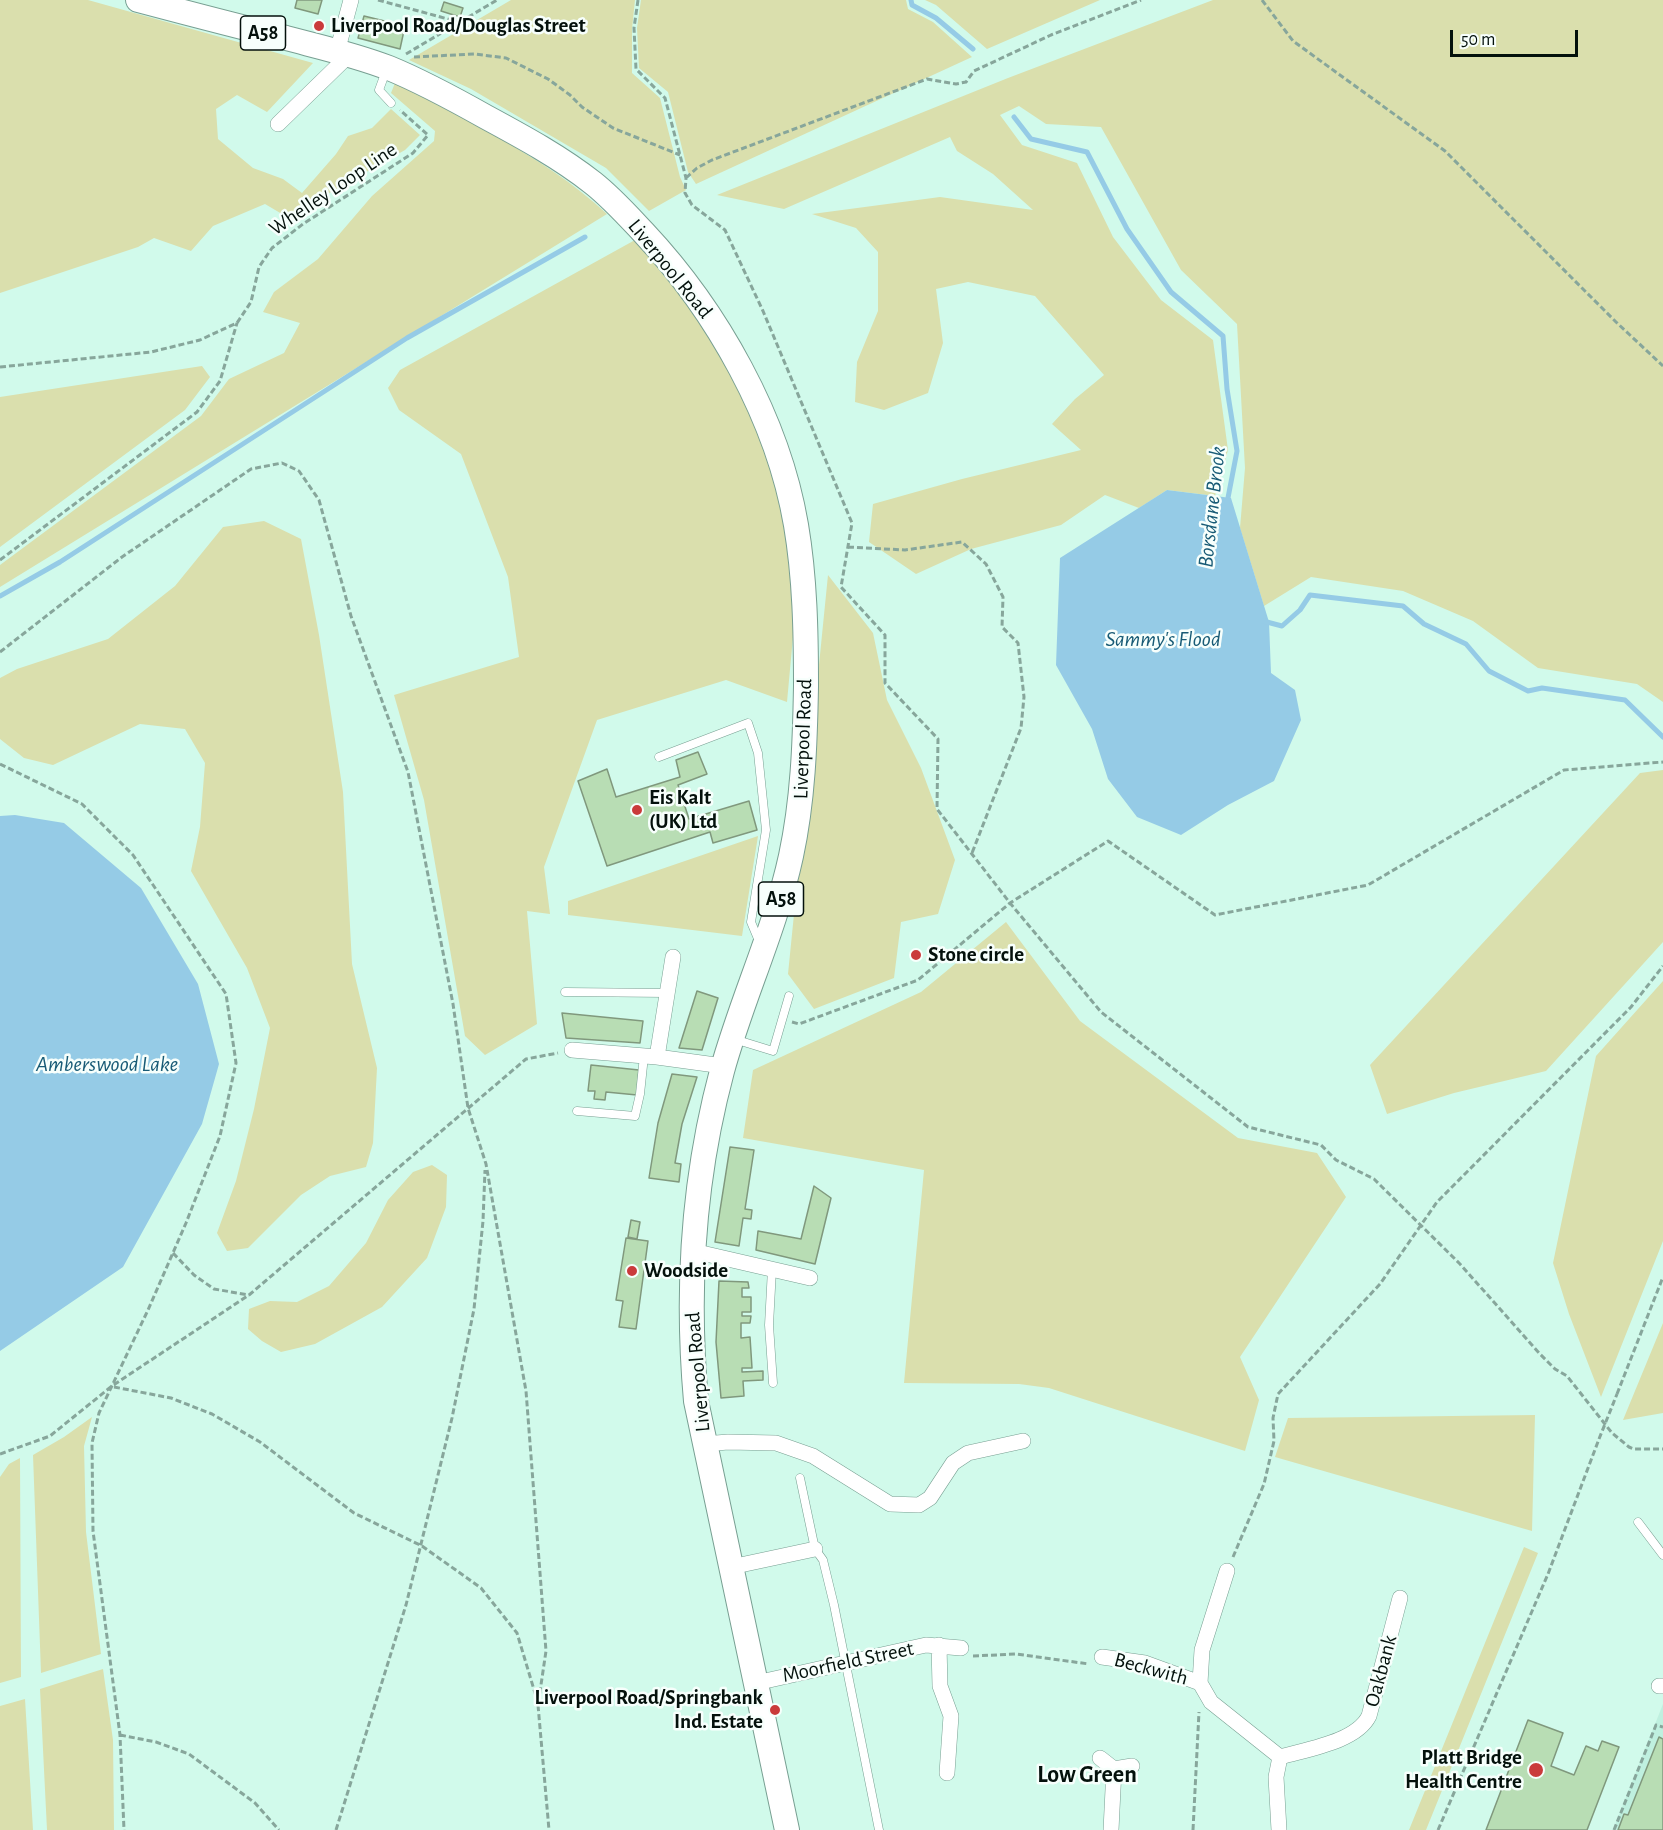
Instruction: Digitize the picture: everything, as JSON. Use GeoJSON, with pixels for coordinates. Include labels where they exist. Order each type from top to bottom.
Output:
{"type":"FeatureCollection","features":[{"type":"Feature","properties":{"kind":"main road","name":"Liverpool Road"},"geometry":{"type":"LineString","coordinates":[[138,0],[343,53],[387,68],[447,95],[543,148],[596,186],[661,252],[712,318],[732,351],[764,421],[788,488],[796,524],[803,593],[806,659],[803,778],[799,814],[784,890],[723,1066],[707,1137],[698,1187],[693,1251],[692,1348],[696,1401],[786,1830]]}},
{"type":"Feature","properties":{"kind":"street"},"geometry":{"type":"LineString","coordinates":[[278,123],[343,53],[351,0]]}},
{"type":"Feature","properties":{"kind":"street"},"geometry":{"type":"LineString","coordinates":[[651,1057],[667,993],[673,957]]}},
{"type":"Feature","properties":{"kind":"street"},"geometry":{"type":"LineString","coordinates":[[572,1050],[723,1066]]}},
{"type":"Feature","properties":{"kind":"street"},"geometry":{"type":"LineString","coordinates":[[693,1251],[810,1278]]}},
{"type":"Feature","properties":{"kind":"street"},"geometry":{"type":"LineString","coordinates":[[705,1444],[776,1443],[813,1456],[890,1504],[919,1505],[930,1498],[953,1463],[968,1453],[1023,1441]]}},
{"type":"Feature","properties":{"kind":"street"},"geometry":{"type":"LineString","coordinates":[[730,1567],[815,1549]]}},
{"type":"Feature","properties":{"kind":"street"},"geometry":{"type":"LineString","coordinates":[[1227,1571],[1202,1650],[1200,1683],[1211,1702],[1280,1757],[1275,1777],[1279,1830]]}},
{"type":"Feature","properties":{"kind":"street","name":"Oakbank"},"geometry":{"type":"LineString","coordinates":[[1280,1757],[1347,1736],[1365,1724],[1400,1598]]}},
{"type":"Feature","properties":{"kind":"street","name":"Moorfield Street"},"geometry":{"type":"LineString","coordinates":[[756,1683],[926,1645],[961,1648]]}},
{"type":"Feature","properties":{"kind":"street","name":"Moorfield Street"},"geometry":{"type":"LineString","coordinates":[[939,1645],[940,1686],[951,1716],[947,1773]]}},
{"type":"Feature","properties":{"kind":"street","name":"Beckwith"},"geometry":{"type":"LineString","coordinates":[[1102,1657],[1145,1663],[1200,1683]]}},
{"type":"Feature","properties":{"kind":"street"},"geometry":{"type":"LineString","coordinates":[[1100,1758],[1114,1768],[1132,1766]]}},
{"type":"Feature","properties":{"kind":"street"},"geometry":{"type":"LineString","coordinates":[[1111,1830],[1114,1768]]}},
{"type":"Feature","properties":{"kind":"lane"},"geometry":{"type":"LineString","coordinates":[[387,68],[379,90],[392,103]]}},
{"type":"Feature","properties":{"kind":"lane"},"geometry":{"type":"LineString","coordinates":[[659,757],[748,723],[758,753],[766,830],[751,922],[764,951]]}},
{"type":"Feature","properties":{"kind":"lane"},"geometry":{"type":"LineString","coordinates":[[565,992],[667,993]]}},
{"type":"Feature","properties":{"kind":"lane"},"geometry":{"type":"LineString","coordinates":[[733,1039],[772,1051],[789,996]]}},
{"type":"Feature","properties":{"kind":"lane"},"geometry":{"type":"LineString","coordinates":[[577,1112],[635,1116],[651,1057]]}},
{"type":"Feature","properties":{"kind":"lane"},"geometry":{"type":"LineString","coordinates":[[772,1269],[769,1325],[772,1383]]}},
{"type":"Feature","properties":{"kind":"lane"},"geometry":{"type":"LineString","coordinates":[[800,1478],[815,1549],[823,1560],[834,1605],[879,1830]]}},
{"type":"Feature","properties":{"kind":"lane"},"geometry":{"type":"LineString","coordinates":[[1638,1522],[1663,1555]]}},
{"type":"Feature","properties":{"kind":"path"},"geometry":{"type":"LineString","coordinates":[[378,0],[459,22]]}},
{"type":"Feature","properties":{"kind":"path"},"geometry":{"type":"LineString","coordinates":[[497,0],[400,57],[474,54],[506,58],[548,79],[582,107],[613,128],[680,155]]}},
{"type":"Feature","properties":{"kind":"path"},"geometry":{"type":"LineString","coordinates":[[638,0],[634,28],[636,69],[665,98],[686,178],[685,192],[692,205],[725,230],[763,311],[852,523],[841,587],[885,635],[885,683],[938,740],[937,809],[1010,903],[1101,1012],[1248,1127],[1321,1145],[1336,1160],[1374,1179],[1460,1264],[1540,1354],[1555,1369],[1567,1376],[1612,1432],[1634,1449],[1663,1449]]}},
{"type":"Feature","properties":{"kind":"path"},"geometry":{"type":"LineString","coordinates":[[686,178],[697,168],[712,160],[927,79],[956,84],[966,82],[974,71],[1051,35],[1141,0]]}},
{"type":"Feature","properties":{"kind":"path"},"geometry":{"type":"LineString","coordinates":[[1262,0],[1293,41],[1445,151],[1663,366]]}},
{"type":"Feature","properties":{"kind":"path","name":"Whelley Loop Line"},"geometry":{"type":"LineString","coordinates":[[237,323],[251,302],[259,267],[272,248],[303,224],[413,153],[428,135],[392,103]]}},
{"type":"Feature","properties":{"kind":"path"},"geometry":{"type":"LineString","coordinates":[[0,367],[151,352],[200,340],[237,323]]}},
{"type":"Feature","properties":{"kind":"path"},"geometry":{"type":"LineString","coordinates":[[0,560],[197,412],[220,381],[237,323]]}},
{"type":"Feature","properties":{"kind":"path"},"geometry":{"type":"LineString","coordinates":[[0,652],[122,557],[251,469],[282,463],[299,471],[320,500],[351,616],[408,772],[453,1004],[468,1108],[486,1164],[526,1391],[546,1651],[538,1705]]}},
{"type":"Feature","properties":{"kind":"path"},"geometry":{"type":"LineString","coordinates":[[848,548],[905,550],[962,542],[986,564],[1003,597],[1002,627],[1018,643],[1024,697],[1021,728],[972,854]]}},
{"type":"Feature","properties":{"kind":"path"},"geometry":{"type":"LineString","coordinates":[[782,1019],[799,1024],[918,980],[1010,903],[1108,841],[1215,915],[1368,885],[1564,770],[1663,762]]}},
{"type":"Feature","properties":{"kind":"path"},"geometry":{"type":"LineString","coordinates":[[0,764],[82,804],[133,855],[226,994],[236,1063],[220,1136],[173,1253],[99,1413],[92,1443],[93,1531],[120,1735],[124,1830]]}},
{"type":"Feature","properties":{"kind":"path"},"geometry":{"type":"LineString","coordinates":[[1227,1571],[1264,1484],[1274,1441],[1272,1418],[1278,1394],[1380,1284],[1437,1202],[1631,1007],[1663,966]]}},
{"type":"Feature","properties":{"kind":"path"},"geometry":{"type":"LineString","coordinates":[[0,1454],[50,1436],[112,1386],[249,1295],[526,1059],[572,1050]]}},
{"type":"Feature","properties":{"kind":"path"},"geometry":{"type":"LineString","coordinates":[[336,1830],[406,1605],[452,1418],[474,1309],[486,1164]]}},
{"type":"Feature","properties":{"kind":"path"},"geometry":{"type":"LineString","coordinates":[[173,1253],[194,1275],[214,1289],[249,1295]]}},
{"type":"Feature","properties":{"kind":"path"},"geometry":{"type":"LineString","coordinates":[[1438,1830],[1548,1574],[1663,1277]]}},
{"type":"Feature","properties":{"kind":"path"},"geometry":{"type":"LineString","coordinates":[[112,1386],[171,1398],[212,1414],[260,1442],[354,1513],[422,1546],[481,1588],[518,1633],[538,1705],[549,1830]]}},
{"type":"Feature","properties":{"kind":"path"},"geometry":{"type":"LineString","coordinates":[[961,1648],[966,1656],[1016,1654],[1096,1665],[1102,1657]]}},
{"type":"Feature","properties":{"kind":"path"},"geometry":{"type":"LineString","coordinates":[[1193,1830],[1200,1683]]}},
{"type":"Feature","properties":{"kind":"path"},"geometry":{"type":"LineString","coordinates":[[1614,1830],[1656,1725],[1663,1727]]}},
{"type":"Feature","properties":{"kind":"path"},"geometry":{"type":"LineString","coordinates":[[120,1735],[156,1742],[189,1754],[255,1803],[279,1830]]}},
{"type":"Feature","properties":{"kind":"shaded area"},"geometry":{"type":"Polygon","coordinates":[[[0,0],[88,0],[313,63],[267,112],[237,95],[216,109],[218,139],[253,168],[283,179],[302,193],[336,154],[348,136],[372,128],[391,109],[420,135],[405,150],[287,217],[265,204],[213,226],[191,251],[154,238],[138,247],[0,293],[0,0]]]}},
{"type":"Feature","properties":{"kind":"shaded area"},"geometry":{"type":"Polygon","coordinates":[[[511,0],[635,0],[632,29],[632,73],[660,98],[680,177],[686,190],[649,211],[606,168],[471,89],[409,60],[511,0]]]}},
{"type":"Feature","properties":{"kind":"shaded area"},"geometry":{"type":"Polygon","coordinates":[[[641,0],[906,0],[908,9],[933,22],[972,57],[696,184],[688,172],[668,92],[639,68],[637,28],[641,0]]]}},
{"type":"Feature","properties":{"kind":"shaded area"},"geometry":{"type":"Polygon","coordinates":[[[925,0],[1100,0],[987,49],[936,5],[925,0]]]}},
{"type":"Feature","properties":{"kind":"shaded area"},"geometry":{"type":"Polygon","coordinates":[[[1213,0],[1663,0],[1663,702],[1637,684],[1538,668],[1473,621],[1403,591],[1311,577],[1264,606],[1240,528],[1245,468],[1237,324],[1181,270],[1101,127],[1046,124],[1019,106],[1000,115],[1022,145],[1077,163],[1113,237],[1161,300],[1213,340],[1228,450],[1215,496],[1167,490],[1139,508],[1105,495],[1061,525],[971,549],[916,574],[869,542],[873,504],[962,479],[1081,450],[1052,424],[1075,399],[1104,375],[1035,296],[968,282],[936,289],[943,343],[928,393],[884,410],[855,402],[857,362],[878,311],[878,252],[856,228],[812,214],[940,197],[1033,210],[993,174],[957,151],[950,137],[784,209],[717,195],[1008,78],[1213,0]]]}},
{"type":"Feature","properties":{"kind":"shaded area"},"geometry":{"type":"Polygon","coordinates":[[[395,83],[448,108],[527,154],[568,182],[607,214],[0,587],[0,565],[201,416],[229,379],[284,353],[300,323],[263,312],[274,292],[318,259],[372,196],[434,141],[435,131],[391,93],[395,83]]]}},
{"type":"Feature","properties":{"kind":"shaded area"},"geometry":{"type":"Polygon","coordinates":[[[635,240],[697,316],[751,399],[786,514],[794,626],[787,702],[726,680],[597,720],[544,867],[550,914],[527,911],[537,1024],[485,1055],[465,1036],[424,800],[394,695],[519,657],[508,577],[461,454],[399,410],[388,388],[400,370],[635,240]]]}},
{"type":"Feature","properties":{"kind":"shaded area"},"geometry":{"type":"Polygon","coordinates":[[[202,366],[210,377],[185,410],[0,547],[0,397],[202,366]]]}},
{"type":"Feature","properties":{"kind":"shaded area"},"geometry":{"type":"Polygon","coordinates":[[[264,521],[301,539],[319,635],[343,792],[352,964],[377,1068],[373,1143],[366,1167],[330,1176],[301,1195],[248,1248],[227,1251],[217,1233],[236,1181],[254,1109],[270,1028],[247,968],[191,871],[200,827],[205,763],[185,729],[140,724],[53,765],[24,758],[0,739],[0,678],[17,669],[108,639],[175,586],[223,527],[264,521]]]}},
{"type":"Feature","properties":{"kind":"shaded area"},"geometry":{"type":"Polygon","coordinates":[[[828,575],[873,633],[887,700],[921,768],[955,860],[938,914],[901,922],[894,978],[814,1009],[788,974],[828,575]]]}},
{"type":"Feature","properties":{"kind":"shaded area"},"geometry":{"type":"Polygon","coordinates":[[[1663,770],[1663,942],[1546,1071],[1454,1093],[1387,1114],[1370,1065],[1640,773],[1663,770]]]}},
{"type":"Feature","properties":{"kind":"shaded area"},"geometry":{"type":"Polygon","coordinates":[[[758,836],[742,936],[568,915],[568,901],[758,836]]]}},
{"type":"Feature","properties":{"kind":"shaded area"},"geometry":{"type":"Polygon","coordinates":[[[1006,922],[1080,1021],[1238,1138],[1317,1153],[1346,1197],[1240,1357],[1259,1400],[1245,1451],[1049,1388],[1019,1384],[904,1383],[924,1170],[743,1138],[753,1070],[921,992],[1006,922]]]}},
{"type":"Feature","properties":{"kind":"shaded area"},"geometry":{"type":"Polygon","coordinates":[[[1663,981],[1663,1241],[1601,1397],[1569,1314],[1553,1263],[1596,1056],[1663,981]]]}},
{"type":"Feature","properties":{"kind":"shaded area"},"geometry":{"type":"Polygon","coordinates":[[[432,1165],[447,1175],[446,1207],[427,1258],[382,1307],[315,1344],[281,1352],[262,1341],[248,1329],[249,1309],[270,1301],[297,1302],[329,1286],[366,1243],[388,1200],[413,1172],[432,1165]]]}},
{"type":"Feature","properties":{"kind":"shaded area"},"geometry":{"type":"Polygon","coordinates":[[[1663,1323],[1663,1413],[1623,1420],[1663,1323]]]}},
{"type":"Feature","properties":{"kind":"shaded area"},"geometry":{"type":"Polygon","coordinates":[[[1535,1415],[1532,1531],[1275,1457],[1288,1418],[1535,1415]]]}},
{"type":"Feature","properties":{"kind":"shaded area"},"geometry":{"type":"Polygon","coordinates":[[[92,1417],[84,1446],[86,1532],[101,1654],[41,1673],[33,1455],[92,1417]]]}},
{"type":"Feature","properties":{"kind":"shaded area"},"geometry":{"type":"Polygon","coordinates":[[[20,1458],[21,1677],[0,1683],[0,1477],[9,1464],[20,1458]]]}},
{"type":"Feature","properties":{"kind":"shaded area"},"geometry":{"type":"Polygon","coordinates":[[[1524,1547],[1538,1553],[1426,1830],[1409,1830],[1524,1547]]]}},
{"type":"Feature","properties":{"kind":"shaded area"},"geometry":{"type":"Polygon","coordinates":[[[103,1669],[113,1740],[114,1830],[47,1830],[40,1689],[103,1669]]]}},
{"type":"Feature","properties":{"kind":"shaded area"},"geometry":{"type":"Polygon","coordinates":[[[25,1699],[33,1830],[0,1830],[0,1706],[25,1699]]]}},
{"type":"Feature","properties":{"kind":"shaded area"},"geometry":{"type":"Polygon","coordinates":[[[1663,1704],[1663,1830],[1613,1830],[1663,1704]]]}},
{"type":"Feature","properties":{"kind":"water","name":"Sammy's Flood"},"geometry":{"type":"Polygon","coordinates":[[[1167,490],[1231,498],[1269,622],[1271,673],[1295,690],[1301,720],[1274,781],[1228,805],[1181,835],[1137,817],[1108,779],[1092,729],[1056,665],[1060,558],[1167,490]]]}},
{"type":"Feature","properties":{"kind":"water","name":"Amberswood Lake"},"geometry":{"type":"Polygon","coordinates":[[[15,815],[64,823],[141,888],[198,984],[219,1064],[202,1124],[123,1267],[0,1351],[0,816],[15,815]]]}},
{"type":"Feature","properties":{"kind":"building"},"geometry":{"type":"Polygon","coordinates":[[[297,0],[322,0],[318,14],[295,8],[297,0]]]}},
{"type":"Feature","properties":{"kind":"building"},"geometry":{"type":"Polygon","coordinates":[[[444,2],[463,8],[460,17],[441,11],[444,2]]]}},
{"type":"Feature","properties":{"kind":"building"},"geometry":{"type":"Polygon","coordinates":[[[364,16],[405,26],[400,49],[358,38],[364,16]]]}},
{"type":"Feature","properties":{"kind":"building","name":"Eis Kalt (UK) Ltd"},"geometry":{"type":"Polygon","coordinates":[[[698,752],[707,774],[678,785],[689,819],[749,801],[757,830],[713,843],[710,832],[607,866],[578,781],[607,769],[616,797],[680,777],[676,760],[698,752]]]}},
{"type":"Feature","properties":{"kind":"building"},"geometry":{"type":"Polygon","coordinates":[[[697,991],[718,998],[702,1050],[679,1048],[697,991]]]}},
{"type":"Feature","properties":{"kind":"building"},"geometry":{"type":"Polygon","coordinates":[[[562,1013],[643,1021],[640,1043],[566,1038],[562,1013]]]}},
{"type":"Feature","properties":{"kind":"building"},"geometry":{"type":"Polygon","coordinates":[[[591,1065],[639,1070],[637,1095],[606,1092],[605,1100],[594,1099],[595,1091],[588,1091],[591,1065]]]}},
{"type":"Feature","properties":{"kind":"building"},"geometry":{"type":"Polygon","coordinates":[[[672,1074],[697,1077],[682,1124],[675,1163],[681,1164],[679,1182],[649,1178],[658,1123],[672,1074]]]}},
{"type":"Feature","properties":{"kind":"building"},"geometry":{"type":"Polygon","coordinates":[[[730,1147],[754,1150],[745,1209],[752,1210],[751,1219],[743,1218],[739,1246],[715,1242],[730,1147]]]}},
{"type":"Feature","properties":{"kind":"building"},"geometry":{"type":"Polygon","coordinates":[[[814,1186],[831,1198],[815,1264],[756,1250],[758,1231],[801,1239],[814,1186]]]}},
{"type":"Feature","properties":{"kind":"building"},"geometry":{"type":"Polygon","coordinates":[[[631,1220],[640,1222],[637,1239],[628,1237],[631,1220]]]}},
{"type":"Feature","properties":{"kind":"building","name":"Woodside"},"geometry":{"type":"Polygon","coordinates":[[[626,1238],[648,1241],[636,1329],[619,1327],[623,1301],[616,1300],[626,1238]]]}},
{"type":"Feature","properties":{"kind":"building"},"geometry":{"type":"Polygon","coordinates":[[[719,1281],[748,1282],[749,1288],[742,1288],[742,1297],[751,1297],[751,1312],[742,1312],[742,1316],[751,1316],[750,1323],[741,1323],[741,1338],[750,1337],[752,1368],[742,1368],[742,1372],[763,1371],[763,1380],[743,1381],[744,1396],[721,1398],[716,1342],[719,1281]]]}},
{"type":"Feature","properties":{"kind":"building","name":"Platt Bridge Health Centre"},"geometry":{"type":"Polygon","coordinates":[[[1528,1720],[1563,1733],[1551,1766],[1574,1775],[1586,1746],[1598,1751],[1602,1741],[1619,1747],[1587,1830],[1486,1830],[1528,1720]]]}},
{"type":"Feature","properties":{"kind":"building"},"geometry":{"type":"Polygon","coordinates":[[[1659,1737],[1663,1739],[1663,1830],[1618,1830],[1624,1814],[1628,1815],[1659,1737]]]}},
{"type":"Feature","properties":{"kind":"waterway"},"geometry":{"type":"LineString","coordinates":[[911,0],[912,5],[936,18],[973,49]]}},
{"type":"Feature","properties":{"kind":"waterway","name":"Borsdane Brook"},"geometry":{"type":"LineString","coordinates":[[1014,117],[1031,139],[1087,152],[1127,229],[1171,292],[1223,336],[1227,389],[1237,451],[1227,503]]}},
{"type":"Feature","properties":{"kind":"waterway"},"geometry":{"type":"LineString","coordinates":[[0,596],[60,562],[407,338],[585,237]]}},
{"type":"Feature","properties":{"kind":"waterway","name":"Borsdane Brook"},"geometry":{"type":"LineString","coordinates":[[1263,621],[1282,626],[1300,610],[1310,595],[1403,606],[1424,624],[1466,644],[1489,671],[1528,691],[1542,688],[1625,700],[1663,737]]}},
{"type":"Feature","properties":{"kind":"place","name":"Liverpool Road/Douglas Street"},"geometry":{"type":"Point","coordinates":[319,26]}},
{"type":"Feature","properties":{"kind":"place","name":"Eis Kalt (UK) Ltd"},"geometry":{"type":"Point","coordinates":[637,810]}},
{"type":"Feature","properties":{"kind":"place","name":"Stone circle"},"geometry":{"type":"Point","coordinates":[916,955]}},
{"type":"Feature","properties":{"kind":"place","name":"Woodside"},"geometry":{"type":"Point","coordinates":[632,1271]}},
{"type":"Feature","properties":{"kind":"place","name":"Liverpool Road/Springbank Ind. Estate"},"geometry":{"type":"Point","coordinates":[775,1710]}},
{"type":"Feature","properties":{"kind":"place","name":"Platt Bridge Health Centre"},"geometry":{"type":"Point","coordinates":[1536,1770]}},
{"type":"Feature","properties":{"kind":"district","name":"Low Green"},"geometry":{"type":"Point","coordinates":[1087,1775]}}]}
